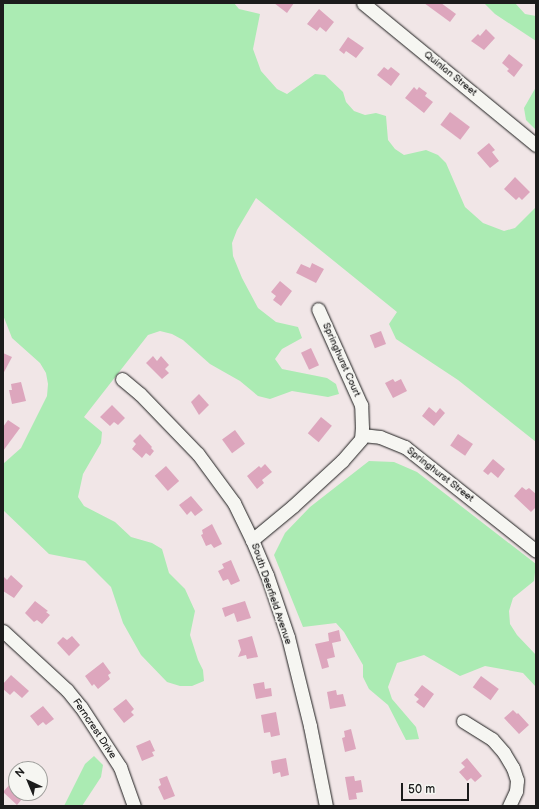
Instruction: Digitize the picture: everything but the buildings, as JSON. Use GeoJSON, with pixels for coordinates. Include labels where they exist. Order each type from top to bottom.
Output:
{"type":"FeatureCollection","features":[{"type":"Feature","properties":{"kind":"street","name":"Quinlan Street"},"geometry":{"type":"LineString","coordinates":[[363,3],[536,145]]}},
{"type":"Feature","properties":{"kind":"street","name":"Springhurst Court"},"geometry":{"type":"LineString","coordinates":[[318,309],[361,405],[362,435]]}},
{"type":"Feature","properties":{"kind":"street","name":"South Deerfield Avenue"},"geometry":{"type":"LineString","coordinates":[[122,379],[140,394],[198,454],[234,503],[252,540],[267,574],[288,637],[310,726],[326,806]]}},
{"type":"Feature","properties":{"kind":"street"},"geometry":{"type":"LineString","coordinates":[[252,540],[293,506],[342,461],[361,440],[362,435]]}},
{"type":"Feature","properties":{"kind":"street","name":"Springhurst Street"},"geometry":{"type":"LineString","coordinates":[[362,435],[380,437],[405,447],[536,551]]}},
{"type":"Feature","properties":{"kind":"street","name":"Ferncrest Drive"},"geometry":{"type":"LineString","coordinates":[[3,631],[67,690],[81,707],[120,767],[134,806]]}},
{"type":"Feature","properties":{"kind":"street"},"geometry":{"type":"LineString","coordinates":[[463,722],[492,739],[504,753],[513,768],[517,780],[517,786],[509,806]]}},
{"type":"Feature","properties":{"kind":"green space"},"geometry":{"type":"Polygon","coordinates":[[[3,3],[234,3],[239,9],[260,14],[253,49],[261,71],[277,89],[287,94],[315,74],[325,75],[343,92],[346,102],[354,111],[365,115],[376,113],[386,116],[388,140],[395,149],[404,155],[426,150],[438,155],[446,163],[465,207],[483,223],[504,231],[515,228],[536,207],[536,442],[458,380],[396,339],[389,324],[397,312],[256,198],[237,230],[232,243],[233,256],[242,278],[258,308],[276,322],[298,327],[302,338],[282,349],[275,359],[282,369],[327,378],[336,384],[339,394],[328,397],[292,391],[270,399],[258,396],[240,381],[210,364],[183,340],[172,334],[160,331],[148,335],[84,417],[102,432],[101,443],[83,474],[78,497],[84,506],[115,522],[131,537],[152,543],[162,549],[169,573],[185,589],[195,611],[190,635],[198,660],[203,670],[204,681],[192,686],[180,686],[167,682],[141,655],[123,623],[111,587],[85,561],[49,554],[3,510],[3,464],[21,448],[47,396],[48,384],[46,373],[40,363],[12,338],[3,315],[3,3]]]}},
{"type":"Feature","properties":{"kind":"green space"},"geometry":{"type":"Polygon","coordinates":[[[484,3],[515,3],[525,14],[536,16],[536,41],[495,14],[484,3]]]}},
{"type":"Feature","properties":{"kind":"green space"},"geometry":{"type":"Polygon","coordinates":[[[536,87],[536,130],[526,120],[524,108],[536,87]]]}},
{"type":"Feature","properties":{"kind":"green space"},"geometry":{"type":"Polygon","coordinates":[[[369,461],[394,462],[417,472],[536,564],[534,581],[513,598],[509,611],[510,624],[517,635],[536,655],[536,687],[523,673],[485,666],[460,676],[424,655],[397,663],[388,687],[392,699],[416,727],[419,739],[406,740],[388,705],[369,689],[363,677],[363,665],[344,632],[336,623],[303,627],[274,555],[285,533],[310,507],[369,461]]]}},
{"type":"Feature","properties":{"kind":"green space"},"geometry":{"type":"Polygon","coordinates":[[[94,756],[103,765],[101,777],[82,806],[64,806],[85,764],[94,756]]]}}]}
